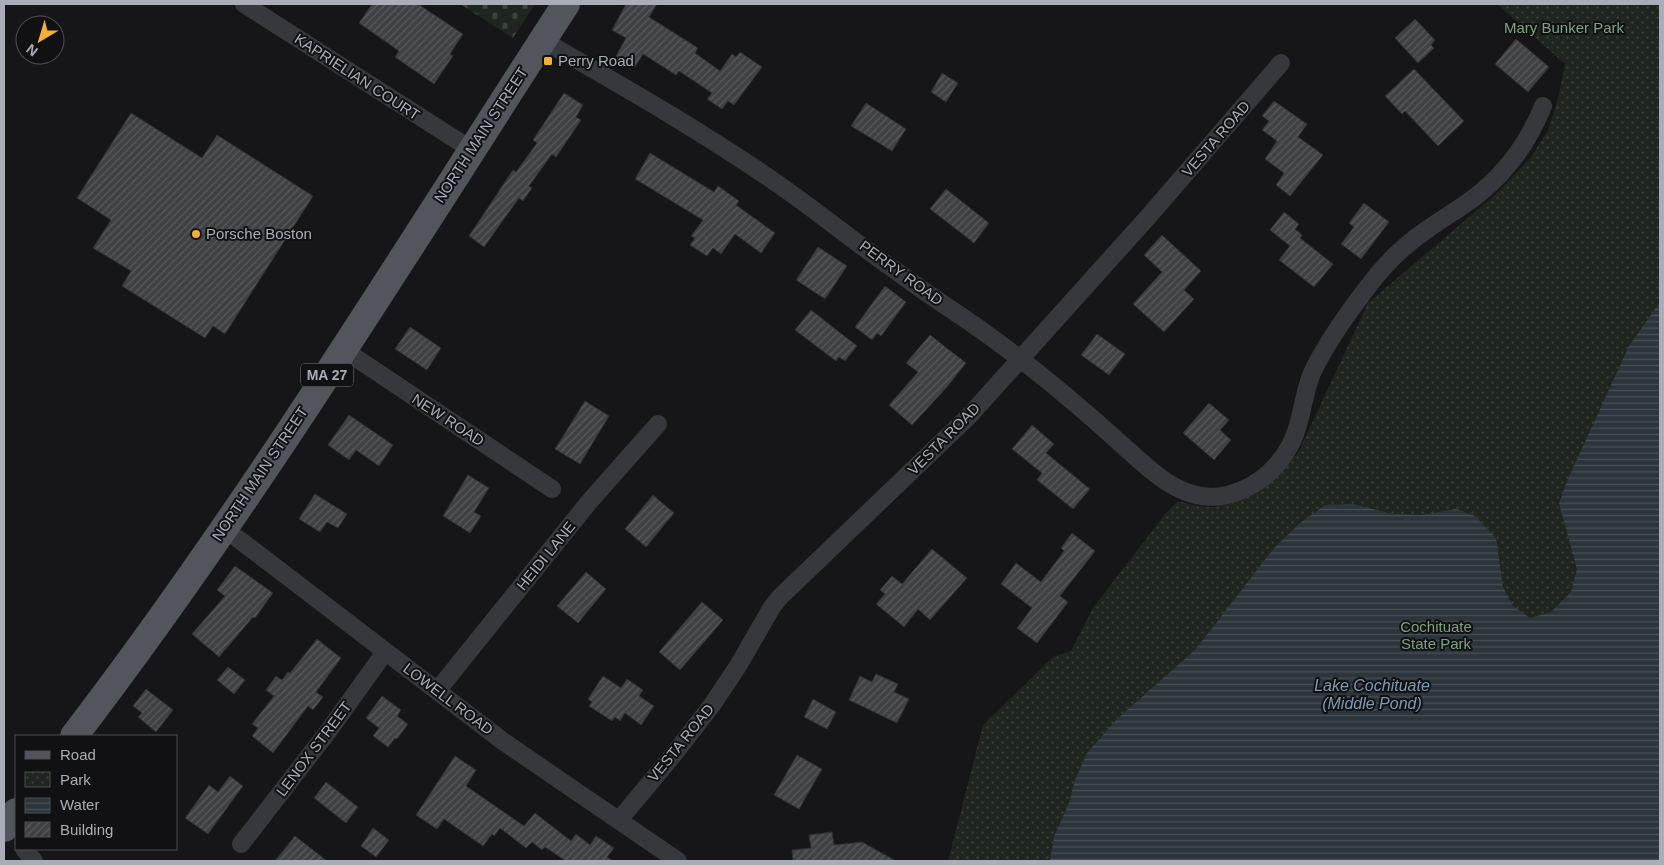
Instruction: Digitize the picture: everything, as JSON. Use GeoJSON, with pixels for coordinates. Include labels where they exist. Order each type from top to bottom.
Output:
{"type":"FeatureCollection","features":[{"type":"Feature","properties":{"kind":"main road","name":"NORTH MAIN STREET"},"geometry":{"type":"LineString","coordinates":[[75,735],[224,528],[344,350],[566,4]]}},
{"type":"Feature","properties":{"kind":"street","name":"KAPRIELIAN COURT"},"geometry":{"type":"LineString","coordinates":[[244,4],[472,150]]}},
{"type":"Feature","properties":{"kind":"street","name":"PERRY ROAD"},"geometry":{"type":"LineString","coordinates":[[542,40],[680,121],[784,188],[899,274],[988,334],[1088,414],[1160,477],[1181,490],[1202,497],[1223,496],[1244,490],[1264,477],[1282,458],[1295,436],[1306,390],[1314,369],[1338,328],[1360,296],[1382,269],[1409,243],[1481,192],[1498,176],[1530,135],[1543,106]]}},
{"type":"Feature","properties":{"kind":"street","name":"VESTA ROAD"},"geometry":{"type":"LineString","coordinates":[[619,820],[712,705],[780,597],[955,430],[1148,217],[1281,64]]}},
{"type":"Feature","properties":{"kind":"street","name":"NEW ROAD"},"geometry":{"type":"LineString","coordinates":[[344,350],[552,489]]}},
{"type":"Feature","properties":{"kind":"street","name":"HEIDI LANE"},"geometry":{"type":"LineString","coordinates":[[437,691],[589,502],[658,424]]}},
{"type":"Feature","properties":{"kind":"street","name":"LOWELL ROAD"},"geometry":{"type":"LineString","coordinates":[[224,528],[504,742],[678,861]]}},
{"type":"Feature","properties":{"kind":"street","name":"LENOX STREET"},"geometry":{"type":"LineString","coordinates":[[241,844],[303,766],[385,652]]}},
{"type":"Feature","properties":{"kind":"street"},"geometry":{"type":"LineString","coordinates":[[25,850],[34,861]]}},
{"type":"Feature","properties":{"kind":"green space"},"geometry":{"type":"Polygon","coordinates":[[[460,4],[535,4],[513,38],[460,4]]]}},
{"type":"Feature","properties":{"kind":"green space","name":"Cochituate State Park"},"geometry":{"type":"Polygon","coordinates":[[[1497,4],[1660,4],[1660,861],[948,861],[983,725],[1053,657],[1071,651],[1093,608],[1166,513],[1178,501],[1197,506],[1214,507],[1229,504],[1244,498],[1280,473],[1299,451],[1368,303],[1496,194],[1531,157],[1548,130],[1558,99],[1565,64],[1497,4]]]}},
{"type":"Feature","properties":{"kind":"water","name":"Lake Cochituate (Middle Pond)"},"geometry":{"type":"Polygon","coordinates":[[[1660,302],[1660,861],[1050,861],[1054,837],[1069,803],[1075,780],[1087,753],[1117,719],[1195,650],[1275,547],[1299,524],[1325,505],[1353,504],[1393,514],[1422,515],[1456,509],[1475,516],[1496,538],[1503,587],[1513,606],[1530,618],[1551,612],[1571,592],[1577,569],[1559,503],[1568,479],[1629,346],[1660,302]]]}},
{"type":"Feature","properties":{"kind":"building"},"geometry":{"type":"Polygon","coordinates":[[[372,4],[418,4],[463,34],[450,54],[453,56],[434,84],[395,57],[399,51],[359,23],[372,4]]]}},
{"type":"Feature","properties":{"kind":"building"},"geometry":{"type":"Polygon","coordinates":[[[626,4],[657,4],[649,17],[698,48],[695,53],[720,71],[732,54],[736,57],[740,52],[762,67],[734,105],[728,101],[722,109],[707,99],[712,93],[679,71],[676,75],[643,54],[635,67],[616,56],[626,38],[612,30],[626,4]]]}},
{"type":"Feature","properties":{"kind":"building"},"geometry":{"type":"Polygon","coordinates":[[[1415,19],[1435,40],[1431,45],[1434,48],[1418,63],[1395,38],[1415,19]]]}},
{"type":"Feature","properties":{"kind":"building"},"geometry":{"type":"Polygon","coordinates":[[[1516,39],[1549,67],[1528,92],[1495,64],[1516,39]]]}},
{"type":"Feature","properties":{"kind":"building"},"geometry":{"type":"Polygon","coordinates":[[[1414,69],[1464,121],[1438,146],[1405,111],[1402,114],[1385,96],[1414,69]]]}},
{"type":"Feature","properties":{"kind":"building"},"geometry":{"type":"Polygon","coordinates":[[[942,73],[958,83],[946,102],[931,92],[942,73]]]}},
{"type":"Feature","properties":{"kind":"building"},"geometry":{"type":"Polygon","coordinates":[[[564,93],[583,105],[576,117],[581,120],[556,157],[552,154],[529,186],[532,188],[523,201],[519,198],[484,247],[469,236],[513,170],[516,172],[537,143],[533,140],[564,93]]]}},
{"type":"Feature","properties":{"kind":"building"},"geometry":{"type":"Polygon","coordinates":[[[1274,101],[1307,124],[1298,137],[1323,155],[1290,196],[1276,185],[1284,173],[1265,159],[1277,141],[1262,130],[1269,121],[1262,116],[1274,101]]]}},
{"type":"Feature","properties":{"kind":"building"},"geometry":{"type":"Polygon","coordinates":[[[866,103],[906,129],[892,151],[851,126],[866,103]]]}},
{"type":"Feature","properties":{"kind":"building","name":"Porsche Boston"},"geometry":{"type":"Polygon","coordinates":[[[131,113],[202,158],[217,135],[313,196],[225,334],[213,326],[205,338],[122,286],[131,271],[93,248],[111,220],[77,198],[131,113]]]}},
{"type":"Feature","properties":{"kind":"building"},"geometry":{"type":"Polygon","coordinates":[[[650,153],[714,192],[718,186],[739,201],[736,205],[775,233],[761,253],[735,234],[721,254],[713,248],[707,256],[690,245],[695,238],[691,236],[703,220],[635,179],[650,153]]]}},
{"type":"Feature","properties":{"kind":"building"},"geometry":{"type":"Polygon","coordinates":[[[946,189],[989,223],[974,243],[930,209],[946,189]]]}},
{"type":"Feature","properties":{"kind":"building"},"geometry":{"type":"Polygon","coordinates":[[[1364,203],[1389,222],[1361,259],[1341,244],[1354,227],[1349,223],[1364,203]]]}},
{"type":"Feature","properties":{"kind":"building"},"geometry":{"type":"Polygon","coordinates":[[[1284,212],[1299,224],[1295,229],[1302,235],[1300,238],[1333,264],[1314,287],[1279,260],[1290,246],[1270,230],[1284,212]]]}},
{"type":"Feature","properties":{"kind":"building"},"geometry":{"type":"Polygon","coordinates":[[[1162,235],[1201,271],[1184,290],[1194,299],[1164,332],[1133,304],[1162,272],[1144,255],[1162,235]]]}},
{"type":"Feature","properties":{"kind":"building"},"geometry":{"type":"Polygon","coordinates":[[[818,247],[847,266],[825,299],[796,280],[818,247]]]}},
{"type":"Feature","properties":{"kind":"building"},"geometry":{"type":"Polygon","coordinates":[[[885,286],[906,302],[881,336],[877,333],[872,340],[855,327],[885,286]]]}},
{"type":"Feature","properties":{"kind":"building"},"geometry":{"type":"Polygon","coordinates":[[[811,310],[857,346],[845,361],[839,357],[836,361],[795,330],[811,310]]]}},
{"type":"Feature","properties":{"kind":"building"},"geometry":{"type":"Polygon","coordinates":[[[410,327],[441,348],[427,370],[395,349],[410,327]]]}},
{"type":"Feature","properties":{"kind":"building"},"geometry":{"type":"Polygon","coordinates":[[[1097,334],[1125,354],[1109,375],[1081,355],[1097,334]]]}},
{"type":"Feature","properties":{"kind":"building"},"geometry":{"type":"Polygon","coordinates":[[[930,335],[966,363],[912,425],[889,405],[918,372],[906,363],[930,335]]]}},
{"type":"Feature","properties":{"kind":"building"},"geometry":{"type":"Polygon","coordinates":[[[585,401],[609,416],[580,464],[555,449],[585,401]]]}},
{"type":"Feature","properties":{"kind":"building"},"geometry":{"type":"Polygon","coordinates":[[[1209,403],[1229,420],[1220,430],[1231,440],[1214,460],[1183,433],[1209,403]]]}},
{"type":"Feature","properties":{"kind":"building"},"geometry":{"type":"Polygon","coordinates":[[[349,415],[393,445],[379,466],[356,450],[349,460],[328,445],[349,415]]]}},
{"type":"Feature","properties":{"kind":"building"},"geometry":{"type":"Polygon","coordinates":[[[1032,425],[1054,444],[1046,453],[1090,489],[1073,509],[1037,480],[1042,473],[1012,449],[1032,425]]]}},
{"type":"Feature","properties":{"kind":"building"},"geometry":{"type":"Polygon","coordinates":[[[468,475],[489,488],[474,512],[481,516],[470,533],[443,516],[468,475]]]}},
{"type":"Feature","properties":{"kind":"building"},"geometry":{"type":"Polygon","coordinates":[[[315,494],[347,514],[338,528],[327,522],[320,532],[299,519],[315,494]]]}},
{"type":"Feature","properties":{"kind":"building"},"geometry":{"type":"Polygon","coordinates":[[[653,495],[674,513],[646,547],[625,529],[653,495]]]}},
{"type":"Feature","properties":{"kind":"building"},"geometry":{"type":"Polygon","coordinates":[[[1072,533],[1095,551],[1060,596],[1068,602],[1037,643],[1017,628],[1032,608],[1001,584],[1016,563],[1041,582],[1064,551],[1061,548],[1072,533]]]}},
{"type":"Feature","properties":{"kind":"building"},"geometry":{"type":"Polygon","coordinates":[[[932,549],[967,578],[930,620],[918,609],[904,627],[876,604],[885,594],[880,590],[892,576],[902,584],[932,549]]]}},
{"type":"Feature","properties":{"kind":"building"},"geometry":{"type":"Polygon","coordinates":[[[235,566],[273,593],[255,618],[253,617],[219,657],[192,634],[225,596],[217,590],[235,566]]]}},
{"type":"Feature","properties":{"kind":"building"},"geometry":{"type":"Polygon","coordinates":[[[586,572],[606,589],[578,623],[557,606],[586,572]]]}},
{"type":"Feature","properties":{"kind":"building"},"geometry":{"type":"Polygon","coordinates":[[[702,602],[723,620],[680,670],[659,652],[702,602]]]}},
{"type":"Feature","properties":{"kind":"building"},"geometry":{"type":"Polygon","coordinates":[[[317,639],[341,658],[316,692],[323,697],[313,710],[308,706],[273,753],[252,736],[258,728],[252,724],[274,696],[266,690],[276,676],[282,680],[288,672],[290,673],[317,639]]]}},
{"type":"Feature","properties":{"kind":"building"},"geometry":{"type":"Polygon","coordinates":[[[228,667],[245,680],[234,694],[217,680],[228,667]]]}},
{"type":"Feature","properties":{"kind":"building"},"geometry":{"type":"Polygon","coordinates":[[[876,674],[898,684],[894,692],[909,699],[897,723],[849,700],[860,676],[872,682],[876,674]]]}},
{"type":"Feature","properties":{"kind":"building"},"geometry":{"type":"Polygon","coordinates":[[[603,676],[621,688],[627,679],[643,690],[639,696],[654,706],[641,725],[625,713],[620,721],[615,717],[612,721],[589,706],[592,702],[588,699],[603,676]]]}},
{"type":"Feature","properties":{"kind":"building"},"geometry":{"type":"Polygon","coordinates":[[[146,689],[173,710],[156,732],[138,717],[142,713],[133,706],[146,689]]]}},
{"type":"Feature","properties":{"kind":"building"},"geometry":{"type":"Polygon","coordinates":[[[382,696],[401,710],[397,716],[408,724],[397,739],[395,738],[388,747],[373,736],[379,728],[366,718],[382,696]]]}},
{"type":"Feature","properties":{"kind":"building"},"geometry":{"type":"Polygon","coordinates":[[[813,699],[836,712],[827,729],[804,717],[813,699]]]}},
{"type":"Feature","properties":{"kind":"building"},"geometry":{"type":"Polygon","coordinates":[[[797,755],[822,769],[799,809],[774,795],[797,755]]]}},
{"type":"Feature","properties":{"kind":"building"},"geometry":{"type":"Polygon","coordinates":[[[455,756],[476,770],[466,786],[524,826],[535,813],[571,841],[576,834],[590,845],[596,836],[614,848],[607,857],[613,861],[566,861],[545,847],[542,850],[532,842],[526,848],[500,828],[494,836],[492,834],[483,846],[444,819],[437,829],[416,815],[455,756]]]}},
{"type":"Feature","properties":{"kind":"building"},"geometry":{"type":"Polygon","coordinates":[[[230,776],[243,786],[208,834],[185,818],[209,785],[218,792],[230,776]]]}},
{"type":"Feature","properties":{"kind":"building"},"geometry":{"type":"Polygon","coordinates":[[[326,782],[358,807],[346,823],[314,798],[326,782]]]}},
{"type":"Feature","properties":{"kind":"building"},"geometry":{"type":"Polygon","coordinates":[[[373,828],[389,840],[376,857],[361,846],[373,828]]]}},
{"type":"Feature","properties":{"kind":"building"},"geometry":{"type":"Polygon","coordinates":[[[832,832],[834,845],[862,842],[896,861],[793,861],[792,850],[811,848],[809,835],[832,832]]]}},
{"type":"Feature","properties":{"kind":"building"},"geometry":{"type":"Polygon","coordinates":[[[295,836],[327,861],[275,861],[295,836]]]}},
{"type":"Feature","properties":{"kind":"place","name":"Perry Road"},"geometry":{"type":"Point","coordinates":[548,61]}},
{"type":"Feature","properties":{"kind":"place","name":"Porsche Boston"},"geometry":{"type":"Point","coordinates":[196,234]}},
{"type":"Feature","properties":{"kind":"park label","name":"Mary Bunker Park"},"geometry":{"type":"Point","coordinates":[1564,28]}}]}
